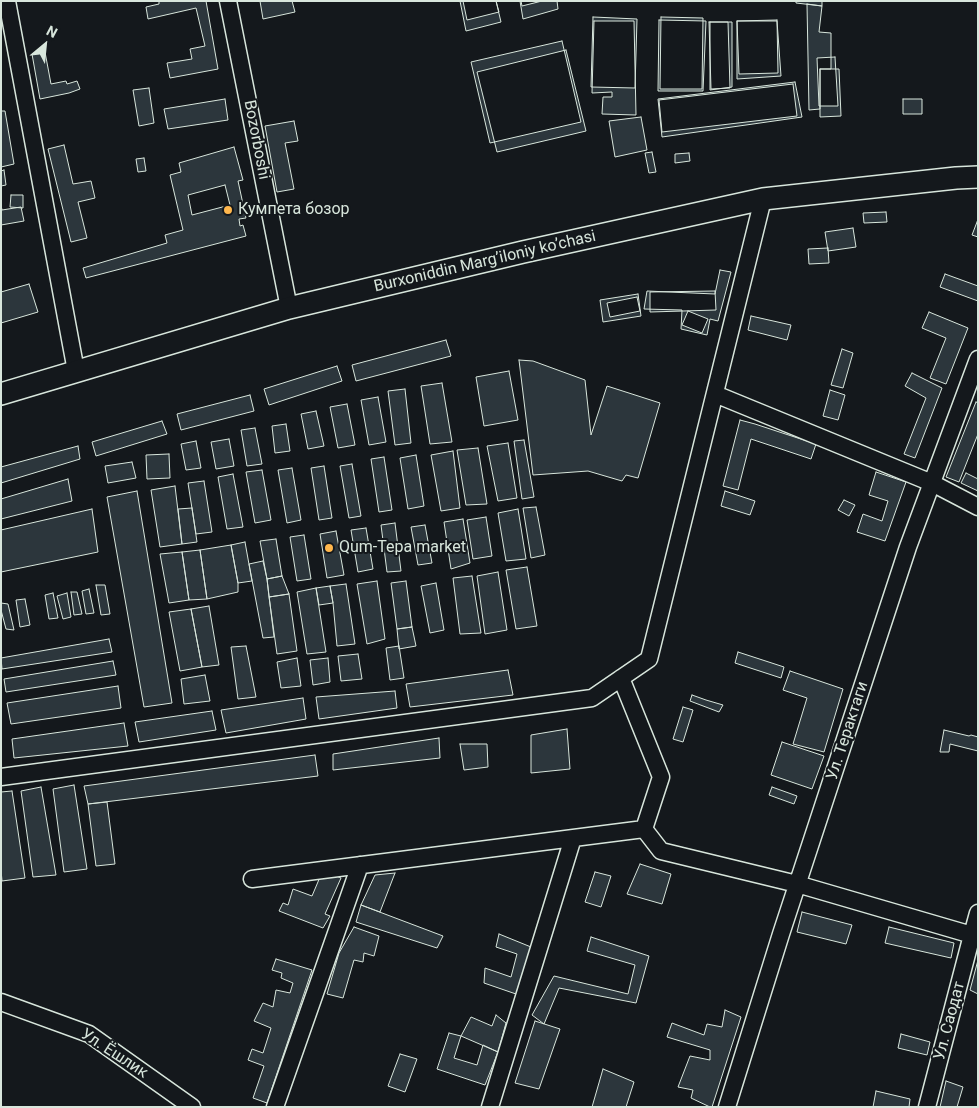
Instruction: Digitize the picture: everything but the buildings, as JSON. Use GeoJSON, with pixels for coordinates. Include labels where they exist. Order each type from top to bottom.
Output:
{"type":"FeatureCollection","features":[{"type":"Feature","properties":{"kind":"main road","name":"Burxoniddin Marg’iloniy ko’chasi"},"geometry":{"type":"LineString","coordinates":[[1,394],[289,308],[523,252],[763,199],[978,177]]}},
{"type":"Feature","properties":{"kind":"street"},"geometry":{"type":"LineString","coordinates":[[7,1],[76,371]]}},
{"type":"Feature","properties":{"kind":"street","name":"Bozorboshi"},"geometry":{"type":"LineString","coordinates":[[228,1],[289,308]]}},
{"type":"Feature","properties":{"kind":"street"},"geometry":{"type":"LineString","coordinates":[[1,777],[592,698],[649,659],[763,199]]}},
{"type":"Feature","properties":{"kind":"street","name":"Ул. Терактаги"},"geometry":{"type":"LineString","coordinates":[[727,1107],[797,884],[908,547],[978,359]]}},
{"type":"Feature","properties":{"kind":"street"},"geometry":{"type":"LineString","coordinates":[[715,394],[932,483],[978,507]]}},
{"type":"Feature","properties":{"kind":"street"},"geometry":{"type":"LineString","coordinates":[[621,678],[661,777],[644,829]]}},
{"type":"Feature","properties":{"kind":"street"},"geometry":{"type":"LineString","coordinates":[[644,829],[661,851],[797,884],[972,935]]}},
{"type":"Feature","properties":{"kind":"street"},"geometry":{"type":"LineString","coordinates":[[252,879],[644,829]]}},
{"type":"Feature","properties":{"kind":"street"},"geometry":{"type":"LineString","coordinates":[[490,1107],[573,838]]}},
{"type":"Feature","properties":{"kind":"street"},"geometry":{"type":"LineString","coordinates":[[275,1107],[360,866]]}},
{"type":"Feature","properties":{"kind":"street","name":"Ул. Саодат"},"geometry":{"type":"LineString","coordinates":[[927,1107],[978,913]]}},
{"type":"Feature","properties":{"kind":"street","name":"Ул. Ёшлик"},"geometry":{"type":"LineString","coordinates":[[1,1002],[89,1034],[192,1107]]}},
{"type":"Feature","properties":{"kind":"place","name":"Кумпета бозор"},"geometry":{"type":"Point","coordinates":[228,210]}},
{"type":"Feature","properties":{"kind":"place","name":"Qum-Tepa market"},"geometry":{"type":"Point","coordinates":[329,548]}}]}
